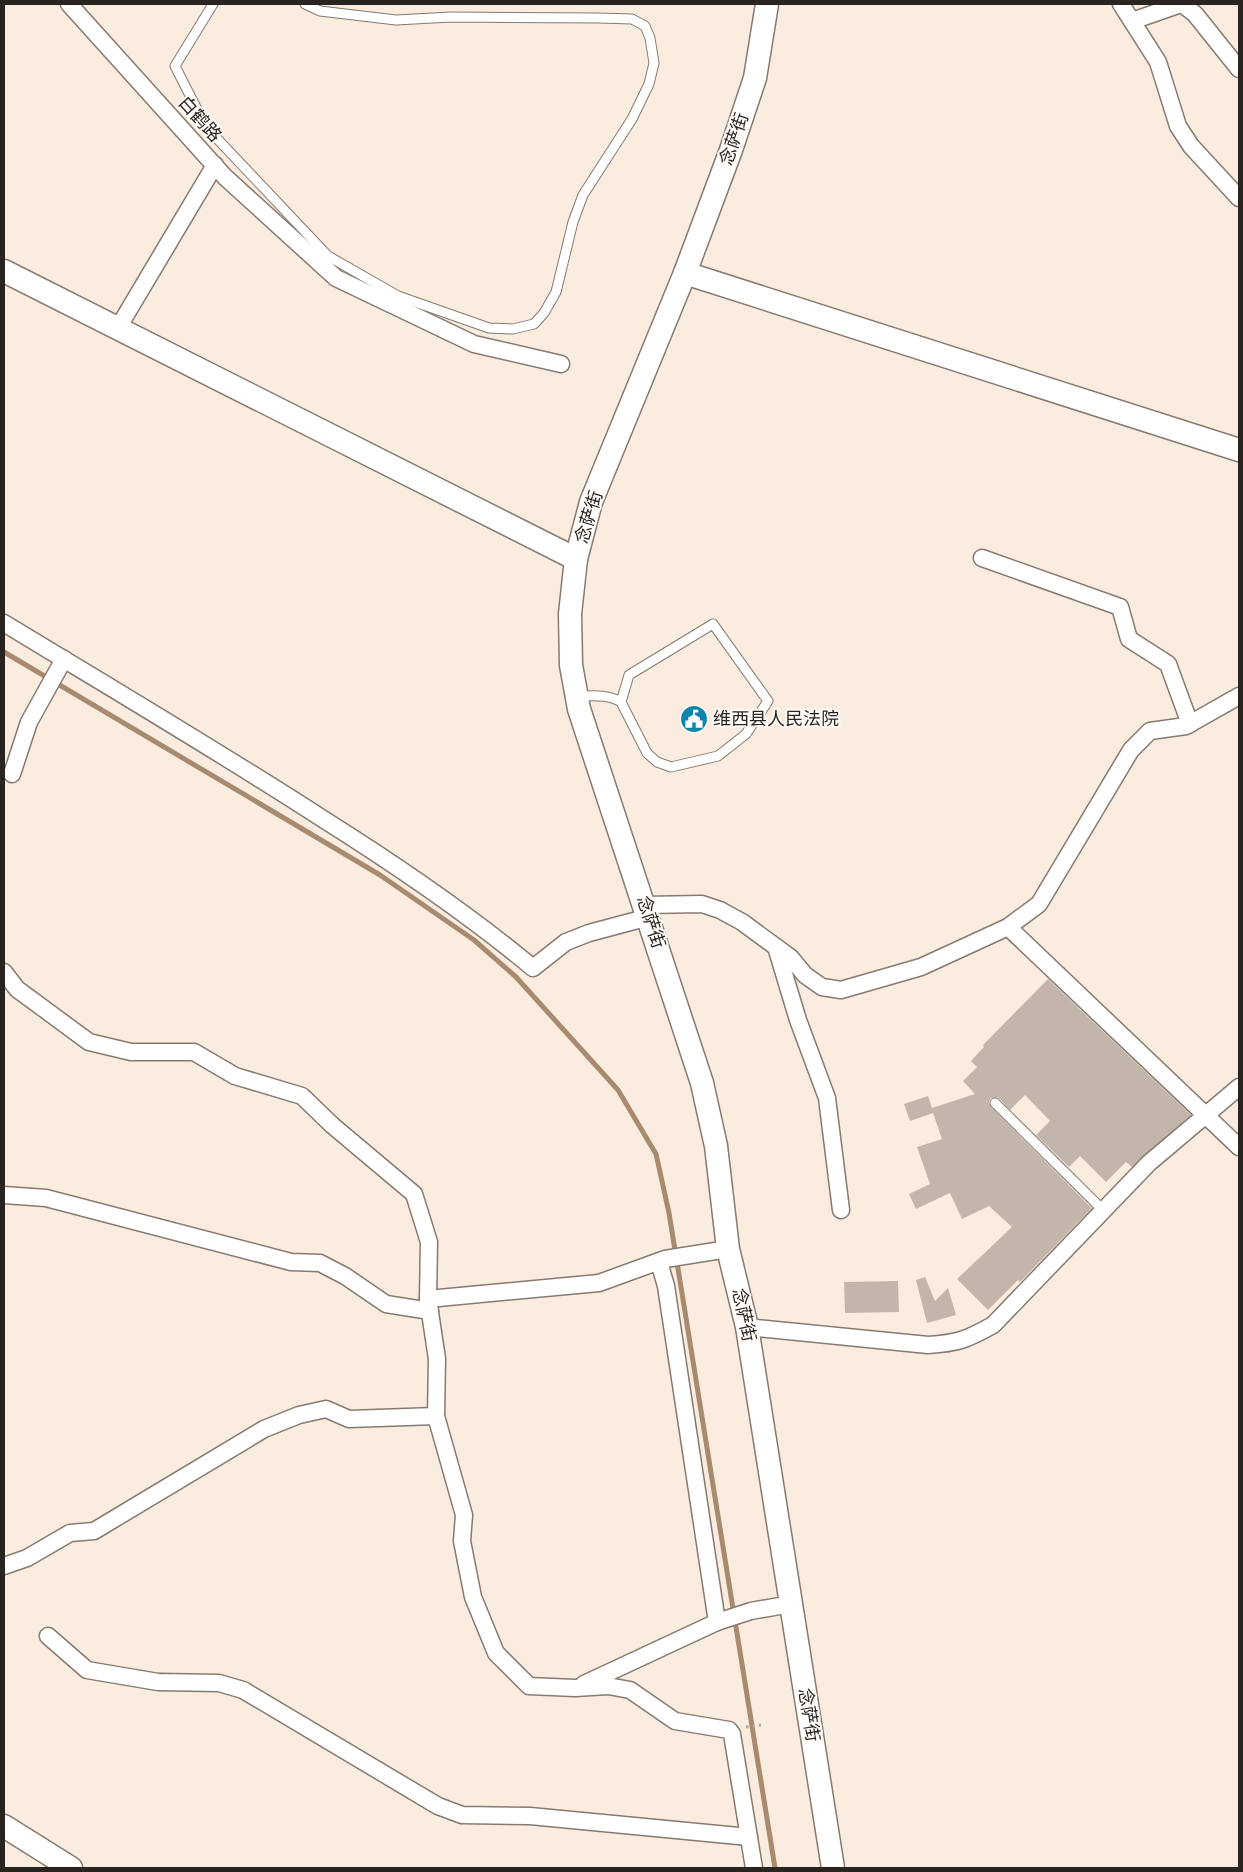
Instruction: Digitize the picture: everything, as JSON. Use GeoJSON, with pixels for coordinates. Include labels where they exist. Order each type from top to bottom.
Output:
{"type":"FeatureCollection","features":[{"type":"Feature","properties":{"kind":"street","name":"白鹤路"},"geometry":{"type":"LineString","coordinates":[[69,4],[214,165],[118,328]]}},
{"type":"Feature","properties":{"kind":"street","name":"念萨街"},"geometry":{"type":"LineString","coordinates":[[767,4],[755,78],[731,150],[685,273],[591,502],[576,559],[570,622],[571,665],[577,696],[702,1083],[716,1146],[728,1249],[747,1327],[833,1868]]}},
{"type":"Feature","properties":{"kind":"street"},"geometry":{"type":"LineString","coordinates":[[1121,4],[1158,62],[1178,126],[1191,146],[1239,198]]}},
{"type":"Feature","properties":{"kind":"street"},"geometry":{"type":"LineString","coordinates":[[1132,22],[1182,4],[1195,14],[1239,69]]}},
{"type":"Feature","properties":{"kind":"street"},"geometry":{"type":"LineString","coordinates":[[214,165],[336,278],[474,344],[561,364]]}},
{"type":"Feature","properties":{"kind":"street"},"geometry":{"type":"LineString","coordinates":[[4,271],[576,559]]}},
{"type":"Feature","properties":{"kind":"street"},"geometry":{"type":"LineString","coordinates":[[685,273],[1239,450]]}},
{"type":"Feature","properties":{"kind":"street"},"geometry":{"type":"LineString","coordinates":[[982,558],[1120,608],[1129,639],[1168,664],[1190,724]]}},
{"type":"Feature","properties":{"kind":"street"},"geometry":{"type":"LineString","coordinates":[[4,623],[265,782],[403,870],[488,930],[533,968],[566,942],[647,911],[702,904],[742,922],[791,958],[805,975],[822,987],[841,990],[921,967],[1008,928],[1039,904],[1131,750],[1150,732],[1190,724],[1239,696]]}},
{"type":"Feature","properties":{"kind":"street"},"geometry":{"type":"LineString","coordinates":[[12,774],[29,722],[64,659]]}},
{"type":"Feature","properties":{"kind":"street"},"geometry":{"type":"LineString","coordinates":[[1008,928],[1239,1147]]}},
{"type":"Feature","properties":{"kind":"street"},"geometry":{"type":"LineString","coordinates":[[776,947],[798,1020],[827,1098],[841,1210]]}},
{"type":"Feature","properties":{"kind":"street"},"geometry":{"type":"LineString","coordinates":[[4,972],[17,989],[89,1042],[131,1052],[194,1052],[235,1076],[302,1096],[332,1125],[414,1194],[429,1242],[429,1305],[437,1359],[436,1416],[464,1515],[462,1541],[473,1597],[496,1653],[529,1686],[575,1688],[608,1686],[630,1690],[675,1721],[729,1730],[732,1734],[754,1868]]}},
{"type":"Feature","properties":{"kind":"street"},"geometry":{"type":"LineString","coordinates":[[747,1327],[928,1346],[957,1343],[993,1325],[1149,1163],[1239,1086]]}},
{"type":"Feature","properties":{"kind":"street"},"geometry":{"type":"LineString","coordinates":[[4,1196],[46,1198],[291,1262],[320,1263],[345,1276],[386,1304],[429,1305],[599,1283],[662,1260],[728,1249]]}},
{"type":"Feature","properties":{"kind":"street"},"geometry":{"type":"LineString","coordinates":[[662,1260],[721,1621]]}},
{"type":"Feature","properties":{"kind":"street"},"geometry":{"type":"LineString","coordinates":[[4,1566],[27,1558],[70,1533],[94,1531],[264,1430],[299,1414],[326,1409],[349,1419],[436,1416]]}},
{"type":"Feature","properties":{"kind":"street"},"geometry":{"type":"LineString","coordinates":[[575,1688],[721,1621],[751,1611],[791,1604]]}},
{"type":"Feature","properties":{"kind":"street"},"geometry":{"type":"LineString","coordinates":[[48,1636],[87,1670],[158,1682],[219,1683],[243,1690],[438,1806],[462,1815],[530,1816],[749,1837]]}},
{"type":"Feature","properties":{"kind":"street"},"geometry":{"type":"LineString","coordinates":[[4,1826],[71,1868]]}},
{"type":"Feature","properties":{"kind":"lane"},"geometry":{"type":"LineString","coordinates":[[213,4],[175,66],[206,127],[328,256],[398,296],[488,328],[513,329],[534,324],[544,314],[556,292],[573,222],[583,195],[632,119],[648,84],[654,63],[650,38],[645,26],[632,19],[598,18],[451,17],[396,20],[320,11],[305,4]]}},
{"type":"Feature","properties":{"kind":"lane"},"geometry":{"type":"LineString","coordinates":[[577,696],[614,697],[622,702],[647,753],[657,762],[670,767],[718,756],[746,734],[768,701],[713,624],[629,675],[622,702]]}},
{"type":"Feature","properties":{"kind":"lane"},"geometry":{"type":"LineString","coordinates":[[995,1103],[1104,1211]]}},
{"type":"Feature","properties":{"kind":"path"},"geometry":{"type":"LineString","coordinates":[[740,1728],[760,1725]]}},
{"type":"Feature","properties":{"kind":"building"},"geometry":{"type":"Polygon","coordinates":[[[1048,979],[1191,1115],[1132,1167],[1126,1162],[1106,1182],[1080,1156],[1069,1167],[1036,1135],[1050,1121],[1025,1095],[1010,1110],[999,1098],[991,1098],[989,1102],[991,1107],[1092,1208],[1020,1282],[1018,1280],[988,1310],[957,1279],[1012,1227],[989,1206],[962,1219],[950,1193],[916,1209],[909,1194],[930,1184],[917,1147],[942,1139],[933,1113],[910,1121],[904,1104],[928,1096],[932,1108],[975,1094],[963,1081],[977,1067],[971,1061],[984,1047],[983,1045],[1048,979]]]}},
{"type":"Feature","properties":{"kind":"building"},"geometry":{"type":"Polygon","coordinates":[[[925,1277],[935,1301],[948,1288],[956,1315],[927,1323],[916,1280],[925,1277]]]}},
{"type":"Feature","properties":{"kind":"building"},"geometry":{"type":"Polygon","coordinates":[[[898,1281],[899,1312],[845,1313],[844,1282],[898,1281]]]}},
{"type":"Feature","properties":{"kind":"waterway"},"geometry":{"type":"LineString","coordinates":[[4,652],[380,875],[474,940],[516,977],[618,1090],[656,1154],[669,1213],[775,1868]]}},
{"type":"Feature","properties":{"kind":"place","name":"维西县人民法院"},"geometry":{"type":"Point","coordinates":[694,719]}}]}
